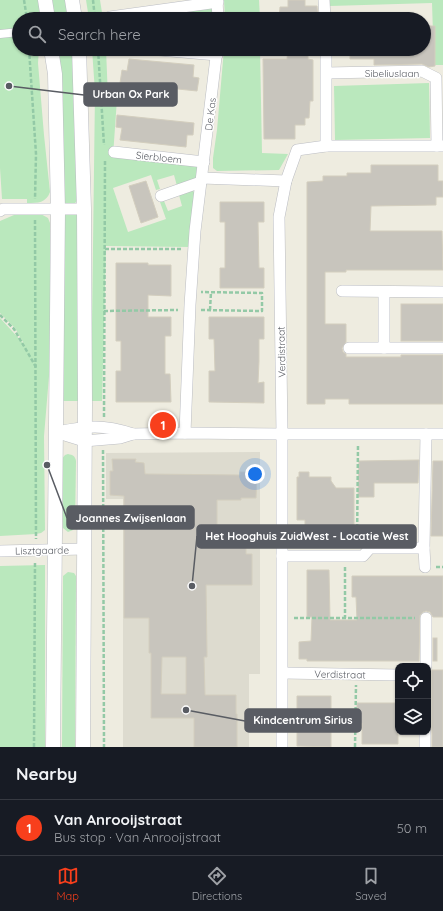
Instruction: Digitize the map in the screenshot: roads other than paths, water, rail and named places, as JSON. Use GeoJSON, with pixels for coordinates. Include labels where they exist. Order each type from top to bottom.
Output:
{"type":"FeatureCollection","features":[{"type":"Feature","properties":{"kind":"street"},"geometry":{"type":"LineString","coordinates":[[45,0],[47,12]]}},
{"type":"Feature","properties":{"kind":"street"},"geometry":{"type":"LineString","coordinates":[[72,0],[74,12]]}},
{"type":"Feature","properties":{"kind":"street"},"geometry":{"type":"LineString","coordinates":[[324,0],[325,12]]}},
{"type":"Feature","properties":{"kind":"street"},"geometry":{"type":"LineString","coordinates":[[144,12],[218,1],[218,12]]}},
{"type":"Feature","properties":{"kind":"street"},"geometry":{"type":"LineString","coordinates":[[0,34],[12,33]]}},
{"type":"Feature","properties":{"kind":"street"},"geometry":{"type":"LineString","coordinates":[[52,56],[55,74],[58,210],[53,747]]}},
{"type":"Feature","properties":{"kind":"street"},"geometry":{"type":"LineString","coordinates":[[79,56],[84,209],[83,747]]}},
{"type":"Feature","properties":{"kind":"street","name":"De Kas"},"geometry":{"type":"LineString","coordinates":[[185,432],[194,249],[217,56]]}},
{"type":"Feature","properties":{"kind":"street"},"geometry":{"type":"LineString","coordinates":[[326,56],[326,146]]}},
{"type":"Feature","properties":{"kind":"street","name":"Sibeliuslaan"},"geometry":{"type":"LineString","coordinates":[[297,150],[326,146],[440,146],[436,78],[422,71],[327,73]]}},
{"type":"Feature","properties":{"kind":"street","name":"Verdistraat"},"geometry":{"type":"LineString","coordinates":[[282,747],[282,434],[279,217],[286,181],[297,150]]}},
{"type":"Feature","properties":{"kind":"street","name":"Sierbloem"},"geometry":{"type":"LineString","coordinates":[[108,154],[204,162]]}},
{"type":"Feature","properties":{"kind":"street"},"geometry":{"type":"LineString","coordinates":[[161,196],[201,180],[286,181]]}},
{"type":"Feature","properties":{"kind":"street"},"geometry":{"type":"LineString","coordinates":[[0,211],[3,209],[84,209]]}},
{"type":"Feature","properties":{"kind":"street"},"geometry":{"type":"LineString","coordinates":[[342,291],[443,292]]}},
{"type":"Feature","properties":{"kind":"street"},"geometry":{"type":"LineString","coordinates":[[384,292],[384,348]]}},
{"type":"Feature","properties":{"kind":"street"},"geometry":{"type":"LineString","coordinates":[[349,348],[443,348]]}},
{"type":"Feature","properties":{"kind":"street"},"geometry":{"type":"LineString","coordinates":[[56,432],[84,426],[117,429],[133,434]]}},
{"type":"Feature","properties":{"kind":"street"},"geometry":{"type":"LineString","coordinates":[[56,432],[84,441],[120,438],[133,434],[185,432],[282,434],[443,434]]}},
{"type":"Feature","properties":{"kind":"street"},"geometry":{"type":"LineString","coordinates":[[425,567],[426,434]]}},
{"type":"Feature","properties":{"kind":"street"},"geometry":{"type":"LineString","coordinates":[[282,556],[363,556],[370,548],[424,548]]}},
{"type":"Feature","properties":{"kind":"street","name":"Lisztgaarde"},"geometry":{"type":"LineString","coordinates":[[0,551],[84,549]]}},
{"type":"Feature","properties":{"kind":"street"},"geometry":{"type":"LineString","coordinates":[[426,618],[426,663]]}},
{"type":"Feature","properties":{"kind":"street","name":"Verdistraat"},"geometry":{"type":"LineString","coordinates":[[283,673],[395,675]]}},
{"type":"Feature","properties":{"kind":"street"},"geometry":{"type":"LineString","coordinates":[[425,735],[425,747]]}},
{"type":"Feature","properties":{"kind":"place","name":"Urban Ox Park"},"geometry":{"type":"Point","coordinates":[9,86]}},
{"type":"Feature","properties":{"kind":"place","name":"Van Anrooijstraat"},"geometry":{"type":"Point","coordinates":[163,425]}},
{"type":"Feature","properties":{"kind":"place","name":"Joannes Zwijsenlaan"},"geometry":{"type":"Point","coordinates":[47,465]}},
{"type":"Feature","properties":{"kind":"place","name":"Het Hooghuis ZuidWest - Locatie West"},"geometry":{"type":"Point","coordinates":[192,586]}},
{"type":"Feature","properties":{"kind":"place","name":"Kindcentrum Sirius"},"geometry":{"type":"Point","coordinates":[186,710]}}]}
